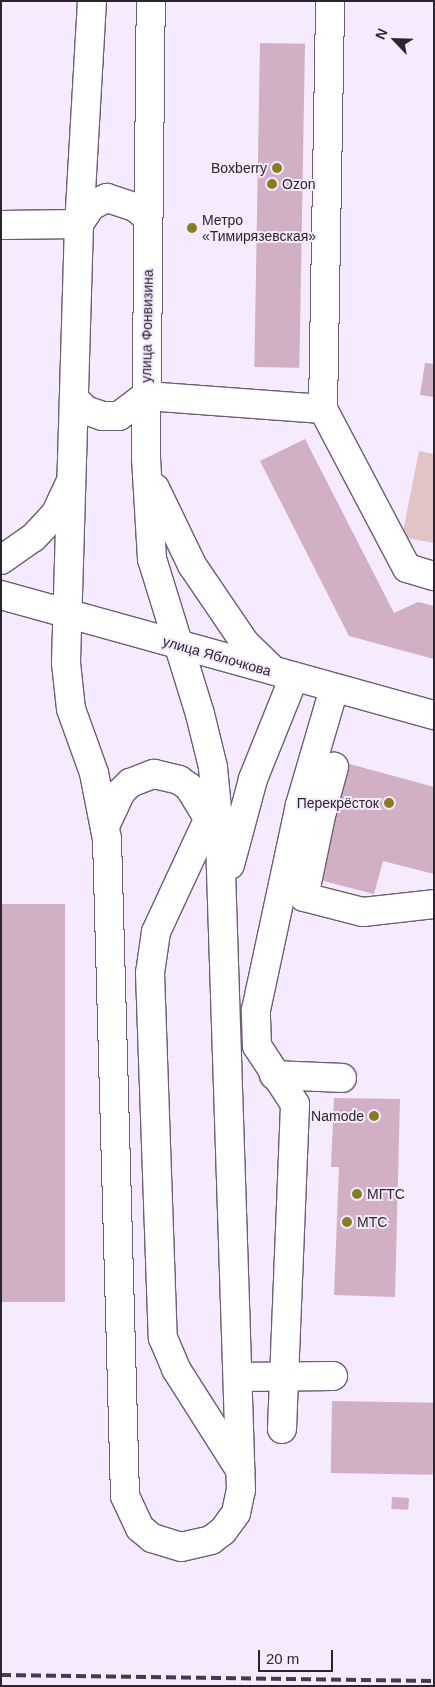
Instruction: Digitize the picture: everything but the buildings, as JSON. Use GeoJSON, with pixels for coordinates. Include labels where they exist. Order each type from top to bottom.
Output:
{"type":"FeatureCollection","features":[{"type":"Feature","properties":{"kind":"street"},"geometry":{"type":"LineString","coordinates":[[92,1],[79,224],[66,614],[72,709],[106,824],[124,1486],[129,1513],[140,1528],[166,1544],[189,1546],[211,1540],[236,1513],[240,1470],[238,1378],[222,910],[235,841],[285,675],[245,643],[192,565],[171,529],[146,458]]}},
{"type":"Feature","properties":{"kind":"street","name":"улица Фонвизина"},"geometry":{"type":"LineString","coordinates":[[151,1],[146,458],[152,559],[159,593],[181,645],[213,767],[222,910]]}},
{"type":"Feature","properties":{"kind":"street"},"geometry":{"type":"LineString","coordinates":[[330,1],[323,409],[407,568],[434,576]]}},
{"type":"Feature","properties":{"kind":"street"},"geometry":{"type":"LineString","coordinates":[[79,224],[92,206],[107,198],[135,207],[148,218]]}},
{"type":"Feature","properties":{"kind":"street"},"geometry":{"type":"LineString","coordinates":[[1,225],[79,224]]}},
{"type":"Feature","properties":{"kind":"street"},"geometry":{"type":"LineString","coordinates":[[74,398],[85,410],[119,416],[146,396],[323,409]]}},
{"type":"Feature","properties":{"kind":"street"},"geometry":{"type":"LineString","coordinates":[[1,560],[39,532],[56,513],[71,482]]}},
{"type":"Feature","properties":{"kind":"street","name":"улица Яблочкова"},"geometry":{"type":"LineString","coordinates":[[1,595],[434,715]]}},
{"type":"Feature","properties":{"kind":"street"},"geometry":{"type":"LineString","coordinates":[[282,1429],[295,1104],[274,1075],[257,1046],[256,1010],[311,808],[334,688]]}},
{"type":"Feature","properties":{"kind":"street"},"geometry":{"type":"LineString","coordinates":[[334,768],[311,808],[304,897],[363,912],[434,904]]}},
{"type":"Feature","properties":{"kind":"street"},"geometry":{"type":"LineString","coordinates":[[106,824],[120,792],[130,782],[154,774],[179,780],[189,788],[216,820],[156,932],[150,973],[163,1338],[176,1369],[240,1470]]}},
{"type":"Feature","properties":{"kind":"street"},"geometry":{"type":"LineString","coordinates":[[274,1075],[342,1078]]}},
{"type":"Feature","properties":{"kind":"street"},"geometry":{"type":"LineString","coordinates":[[238,1378],[333,1376]]}},
{"type":"Feature","properties":{"kind":"shaded area"},"geometry":{"type":"Polygon","coordinates":[[[419,451],[434,454],[434,543],[402,537],[419,451]]]}},
{"type":"Feature","properties":{"kind":"railway"},"geometry":{"type":"LineString","coordinates":[[1,1675],[434,1681]]}},
{"type":"Feature","properties":{"kind":"place","name":"Boxberry"},"geometry":{"type":"Point","coordinates":[277,168]}},
{"type":"Feature","properties":{"kind":"place","name":"Ozon"},"geometry":{"type":"Point","coordinates":[272,184]}},
{"type":"Feature","properties":{"kind":"place","name":"Метро «Тимирязевская»"},"geometry":{"type":"Point","coordinates":[192,228]}},
{"type":"Feature","properties":{"kind":"place","name":"Перекрёсток"},"geometry":{"type":"Point","coordinates":[389,803]}},
{"type":"Feature","properties":{"kind":"place","name":"Namode"},"geometry":{"type":"Point","coordinates":[374,1116]}},
{"type":"Feature","properties":{"kind":"place","name":"МГТС"},"geometry":{"type":"Point","coordinates":[357,1194]}},
{"type":"Feature","properties":{"kind":"place","name":"МТС"},"geometry":{"type":"Point","coordinates":[347,1222]}}]}
